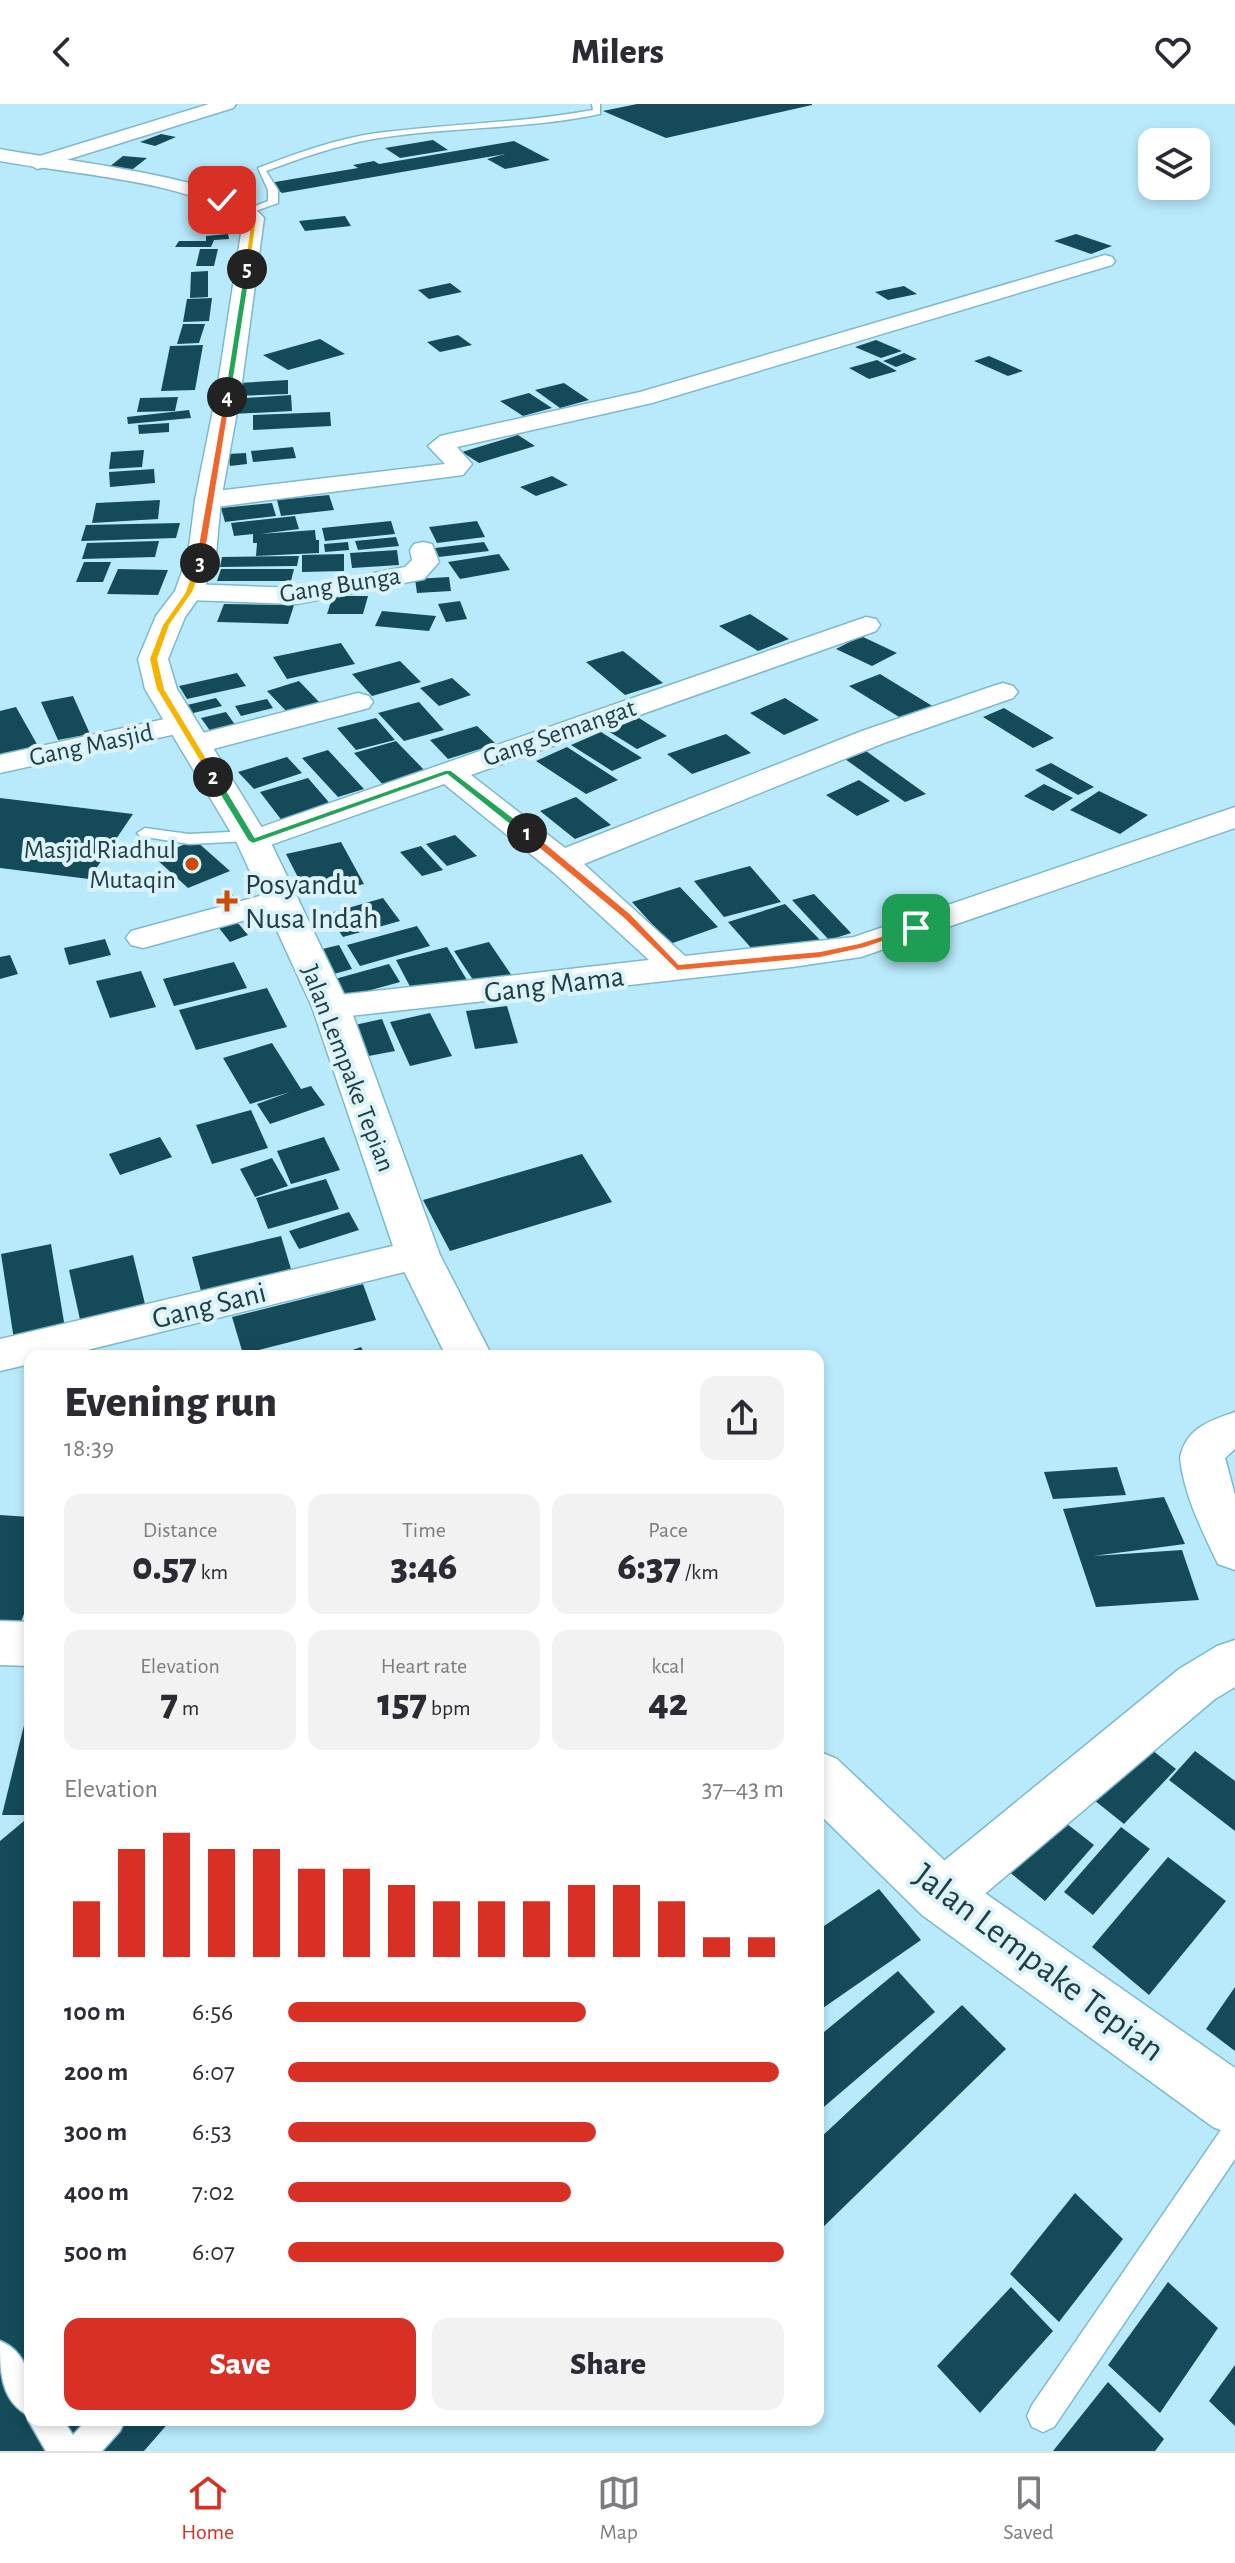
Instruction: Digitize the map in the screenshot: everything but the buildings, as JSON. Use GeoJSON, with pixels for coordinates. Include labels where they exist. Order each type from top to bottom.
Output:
{"type":"FeatureCollection","features":[{"type":"Feature","properties":{"kind":"street"},"geometry":{"type":"LineString","coordinates":[[37,163],[227,104]]}},
{"type":"Feature","properties":{"kind":"street"},"geometry":{"type":"LineString","coordinates":[[0,155],[163,184],[222,200],[247,211]]}},
{"type":"Feature","properties":{"kind":"street","name":"Jalan Lempake Tepian"},"geometry":{"type":"LineString","coordinates":[[247,211],[254,218],[254,227],[208,500],[202,555],[189,592],[171,616],[153,659],[161,689],[251,838],[331,1007],[418,1255],[466,1350]]}},
{"type":"Feature","properties":{"kind":"street"},"geometry":{"type":"LineString","coordinates":[[208,500],[454,470],[460,464],[442,450],[443,443],[644,398],[1105,261]]}},
{"type":"Feature","properties":{"kind":"street","name":"Gang Bunga"},"geometry":{"type":"LineString","coordinates":[[189,592],[311,594],[414,573],[424,565],[423,550]]}},
{"type":"Feature","properties":{"kind":"street","name":"Gang Semangat"},"geometry":{"type":"LineString","coordinates":[[251,838],[866,625]]}},
{"type":"Feature","properties":{"kind":"street"},"geometry":{"type":"LineString","coordinates":[[563,861],[873,737],[1003,692]]}},
{"type":"Feature","properties":{"kind":"street","name":"Gang Masjid"},"geometry":{"type":"LineString","coordinates":[[0,764],[188,734],[358,702]]}},
{"type":"Feature","properties":{"kind":"street"},"geometry":{"type":"LineString","coordinates":[[448,772],[563,861],[627,916],[677,968]]}},
{"type":"Feature","properties":{"kind":"street","name":"Gang Mama"},"geometry":{"type":"LineString","coordinates":[[331,1007],[490,993],[677,968],[820,954],[861,946],[1235,817]]}},
{"type":"Feature","properties":{"kind":"street"},"geometry":{"type":"LineString","coordinates":[[143,938],[282,900]]}},
{"type":"Feature","properties":{"kind":"street","name":"Gang Sani"},"geometry":{"type":"LineString","coordinates":[[0,1355],[418,1255]]}},
{"type":"Feature","properties":{"kind":"street"},"geometry":{"type":"LineString","coordinates":[[1235,1430],[1214,1439],[1203,1451],[1202,1467],[1235,1550]]}},
{"type":"Feature","properties":{"kind":"street"},"geometry":{"type":"LineString","coordinates":[[0,1643],[24,1644]]}},
{"type":"Feature","properties":{"kind":"street"},"geometry":{"type":"LineString","coordinates":[[942,1896],[1197,1684],[1235,1661]]}},
{"type":"Feature","properties":{"kind":"street","name":"Jalan Lempake Tepian"},"geometry":{"type":"LineString","coordinates":[[824,1782],[942,1896],[1235,2105]]}},
{"type":"Feature","properties":{"kind":"lane"},"geometry":{"type":"LineString","coordinates":[[247,211],[273,203],[273,190],[261,170],[316,149],[395,133],[552,121],[597,112],[596,104]]}},
{"type":"Feature","properties":{"kind":"lane"},"geometry":{"type":"LineString","coordinates":[[145,833],[189,839],[251,838]]}},
{"type":"Feature","properties":{"kind":"lane"},"geometry":{"type":"LineString","coordinates":[[1043,2416],[1235,2134]]}},
{"type":"Feature","properties":{"kind":"lane"},"geometry":{"type":"LineString","coordinates":[[0,2356],[24,2391]]}},
{"type":"Feature","properties":{"kind":"lane"},"geometry":{"type":"LineString","coordinates":[[48,2426],[65,2451]]}},
{"type":"Feature","properties":{"kind":"lane"},"geometry":{"type":"LineString","coordinates":[[80,2451],[103,2426]]}},
{"type":"Feature","properties":{"kind":"place","name":"Masjid Riadhul Mutaqin"},"geometry":{"type":"Point","coordinates":[192,864]}},
{"type":"Feature","properties":{"kind":"place","name":"Posyandu Nusa Indah"},"geometry":{"type":"Point","coordinates":[227,901]}},
{"type":"Feature","properties":{"kind":"route"},"geometry":{"type":"LineString","coordinates":[[222,200],[250,213],[254,218],[254,227],[229,390],[208,500],[202,555],[193,584],[171,616],[153,659],[161,689],[253,841],[448,772],[563,861],[627,916],[677,968],[820,954],[892,938],[916,928]]}}]}
